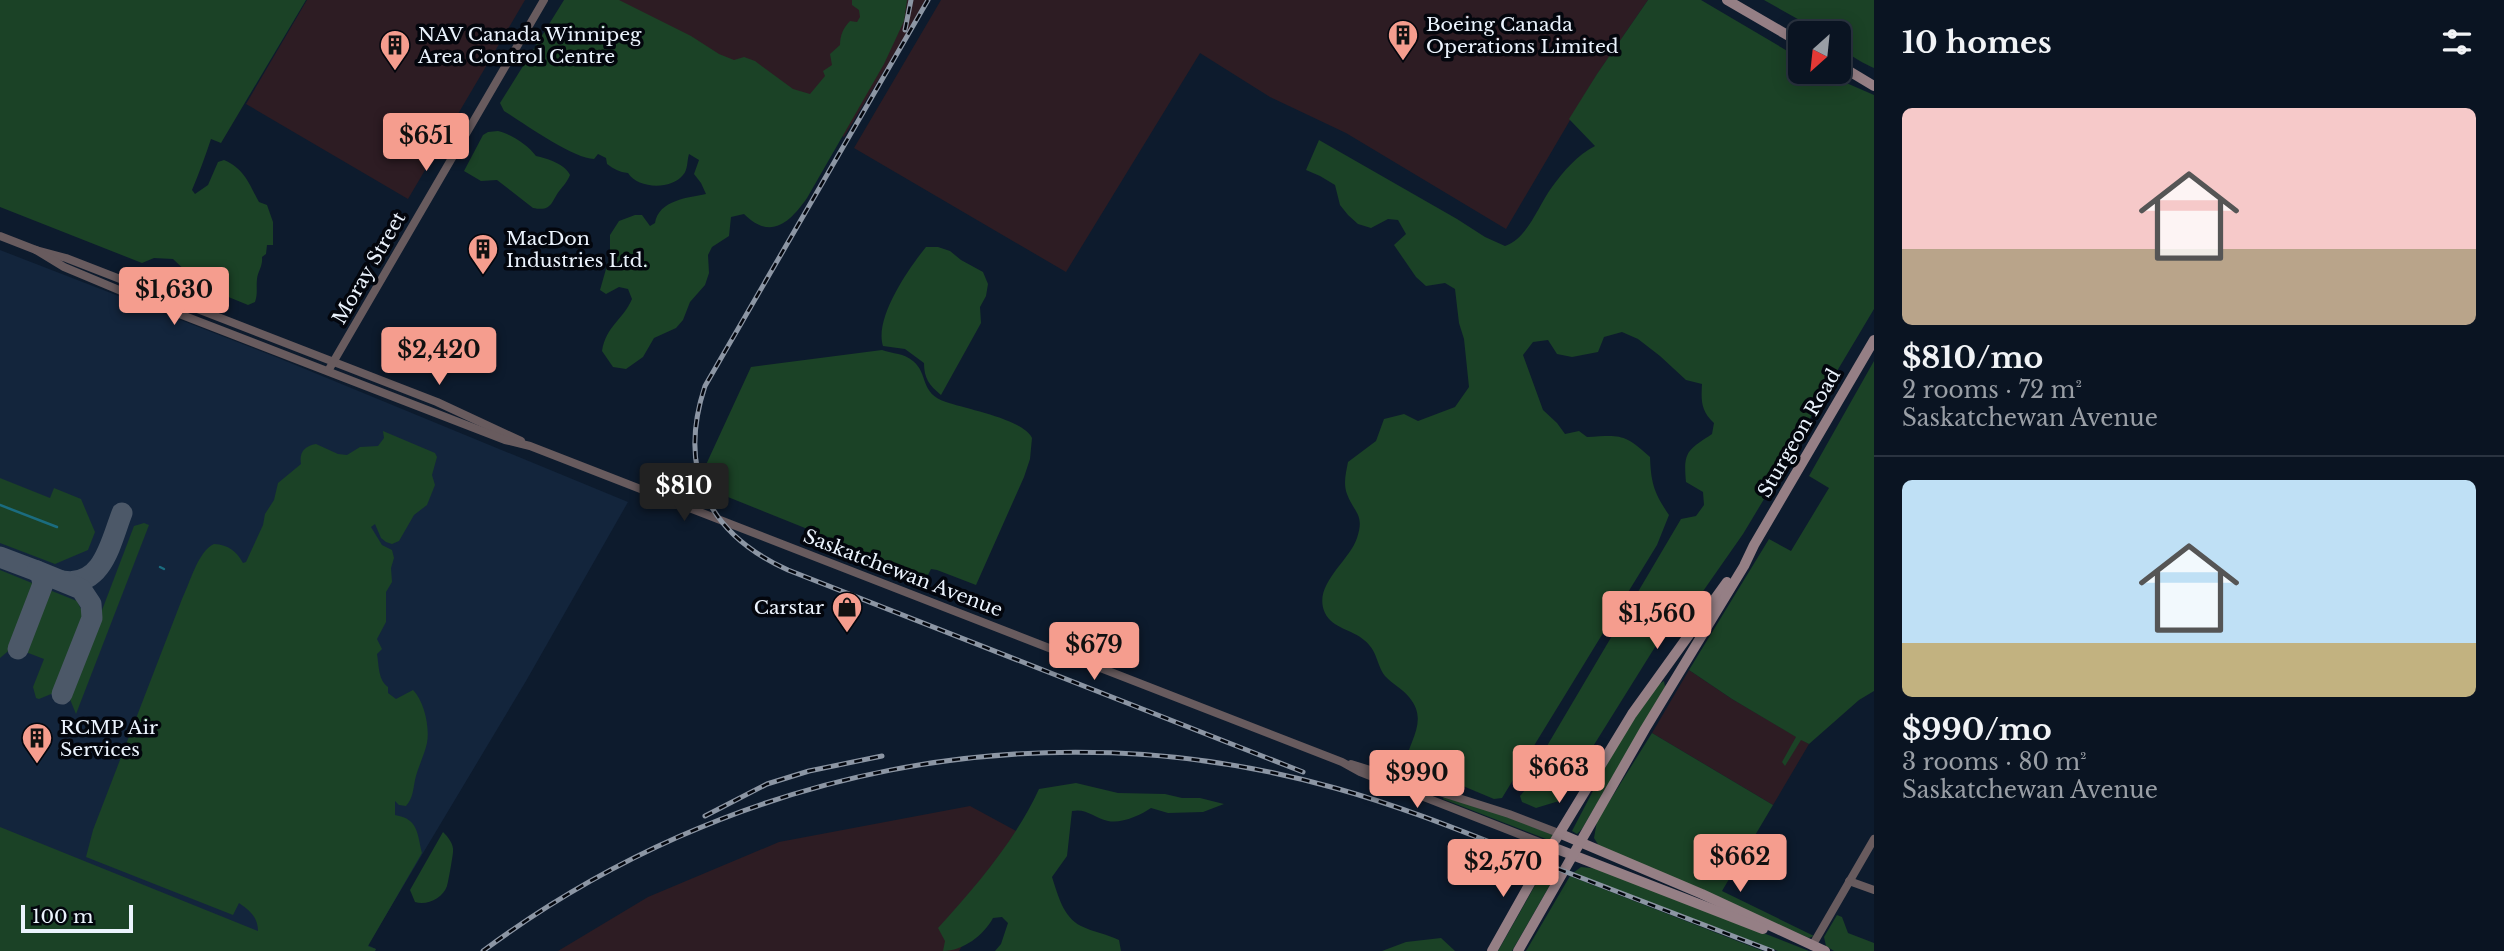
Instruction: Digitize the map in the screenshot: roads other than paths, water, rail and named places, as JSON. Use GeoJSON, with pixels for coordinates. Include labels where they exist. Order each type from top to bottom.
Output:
{"type":"FeatureCollection","features":[{"type":"Feature","properties":{"kind":"main road"},"geometry":{"type":"LineString","coordinates":[[1727,0],[1788,35]]}},
{"type":"Feature","properties":{"kind":"main road"},"geometry":{"type":"LineString","coordinates":[[1852,73],[1874,84]]}},
{"type":"Feature","properties":{"kind":"main road","name":"Sturgeon Road"},"geometry":{"type":"LineString","coordinates":[[1518,951],[1874,340]]}},
{"type":"Feature","properties":{"kind":"main road","name":"Sturgeon Road"},"geometry":{"type":"LineString","coordinates":[[1492,951],[1632,714],[1754,545]]}},
{"type":"Feature","properties":{"kind":"main road","name":"Saskatchewan Avenue"},"geometry":{"type":"LineString","coordinates":[[1561,834],[1702,894],[1812,946]]}},
{"type":"Feature","properties":{"kind":"main road","name":"Saskatchewan Avenue"},"geometry":{"type":"LineString","coordinates":[[1552,846],[1745,923],[1825,951]]}},
{"type":"Feature","properties":{"kind":"street","name":"Moray Street"},"geometry":{"type":"LineString","coordinates":[[328,371],[544,0]]}},
{"type":"Feature","properties":{"kind":"street","name":"Saskatchewan Avenue"},"geometry":{"type":"LineString","coordinates":[[0,236],[66,258],[437,401],[508,433],[530,446]]}},
{"type":"Feature","properties":{"kind":"street","name":"Saskatchewan Avenue"},"geometry":{"type":"LineString","coordinates":[[36,250],[64,267],[125,293],[505,440],[530,446],[1552,846]]}},
{"type":"Feature","properties":{"kind":"street","name":"Saskatchewan Avenue"},"geometry":{"type":"LineString","coordinates":[[1342,762],[1363,766],[1561,834]]}},
{"type":"Feature","properties":{"kind":"street"},"geometry":{"type":"LineString","coordinates":[[1812,946],[1874,839]]}},
{"type":"Feature","properties":{"kind":"street"},"geometry":{"type":"LineString","coordinates":[[1849,881],[1874,890]]}},
{"type":"Feature","properties":{"kind":"waterway"},"geometry":{"type":"LineString","coordinates":[[0,505],[57,527]]}},
{"type":"Feature","properties":{"kind":"waterway"},"geometry":{"type":"LineString","coordinates":[[160,567],[164,569]]}},
{"type":"Feature","properties":{"kind":"railway"},"geometry":{"type":"LineString","coordinates":[[905,30],[911,0]]}},
{"type":"Feature","properties":{"kind":"railway"},"geometry":{"type":"LineString","coordinates":[[928,0],[705,386],[697,417],[695,446],[698,472],[706,496],[719,518],[737,538],[760,555],[788,570],[1303,772]]}},
{"type":"Feature","properties":{"kind":"railway"},"geometry":{"type":"LineString","coordinates":[[483,951],[578,888],[678,837],[782,798],[890,770],[1000,755],[1112,753],[1224,764],[1361,795],[1436,821],[1772,951]]}},
{"type":"Feature","properties":{"kind":"railway"},"geometry":{"type":"LineString","coordinates":[[705,816],[767,784],[809,771],[882,756]]}},
{"type":"Feature","properties":{"kind":"place","name":"Boeing Canada Operations Limited"},"geometry":{"type":"Point","coordinates":[1403,62]}},
{"type":"Feature","properties":{"kind":"place","name":"NAV Canada Winnipeg Area Control Centre"},"geometry":{"type":"Point","coordinates":[395,72]}},
{"type":"Feature","properties":{"kind":"place","name":"MacDon Industries Ltd."},"geometry":{"type":"Point","coordinates":[483,276]}},
{"type":"Feature","properties":{"kind":"place","name":"Carstar"},"geometry":{"type":"Point","coordinates":[847,634]}},
{"type":"Feature","properties":{"kind":"place","name":"RCMP Air Services"},"geometry":{"type":"Point","coordinates":[37,765]}}]}
